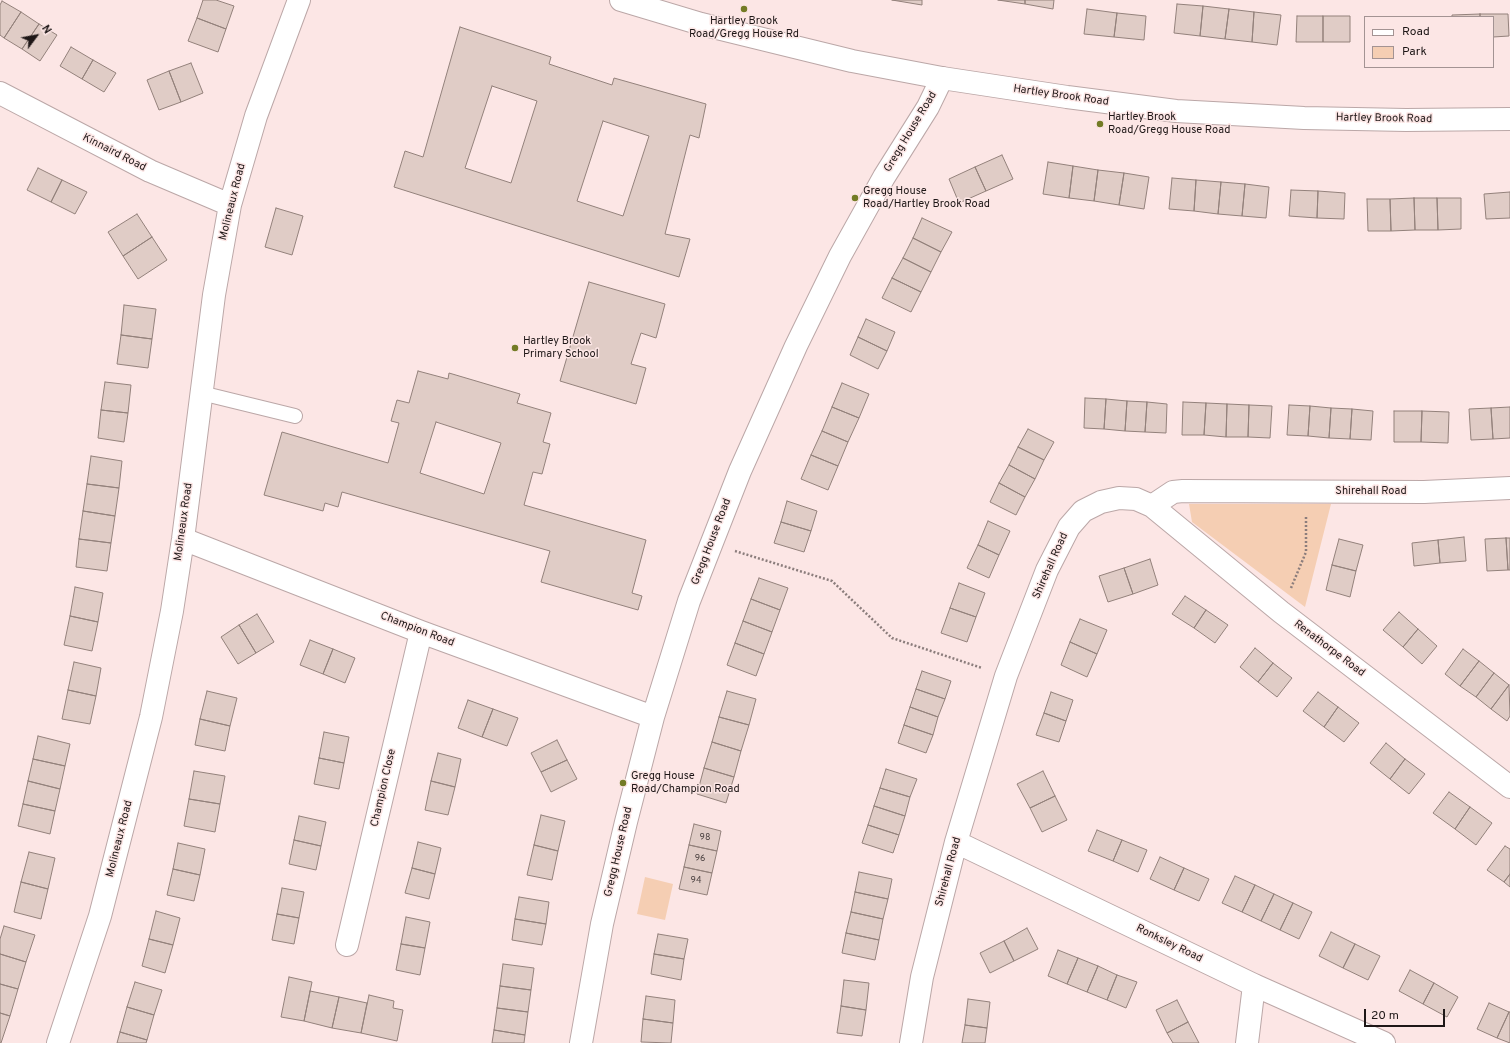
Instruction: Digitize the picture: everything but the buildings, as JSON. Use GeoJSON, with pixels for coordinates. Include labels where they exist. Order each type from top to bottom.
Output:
{"type":"FeatureCollection","features":[{"type":"Feature","properties":{"kind":"street","name":"Molineaux Road"},"geometry":{"type":"LineString","coordinates":[[58,1043],[100,916],[152,716],[172,611],[183,539],[214,295],[230,205],[256,116],[299,0]]}},
{"type":"Feature","properties":{"kind":"street","name":"Hartley Brook Road"},"geometry":{"type":"LineString","coordinates":[[621,0],[701,24],[852,61],[942,78],[1067,97],[1176,111],[1320,118],[1406,120],[1510,119]]}},
{"type":"Feature","properties":{"kind":"street","name":"Gregg House Road"},"geometry":{"type":"LineString","coordinates":[[581,1043],[602,924],[626,822],[653,717],[689,601],[740,471],[796,346],[840,256],[884,177],[928,107],[942,78]]}},
{"type":"Feature","properties":{"kind":"street","name":"Kinnaird Road"},"geometry":{"type":"LineString","coordinates":[[0,93],[150,171],[230,205]]}},
{"type":"Feature","properties":{"kind":"street","name":"Shirehall Road"},"geometry":{"type":"LineString","coordinates":[[911,1043],[922,977],[956,842],[1006,676],[1047,570],[1069,527],[1083,511],[1102,502],[1119,498],[1136,499],[1152,506],[1173,492],[1183,491],[1424,492],[1510,488]]}},
{"type":"Feature","properties":{"kind":"street","name":"Renathorpe Road"},"geometry":{"type":"LineString","coordinates":[[1152,506],[1281,612],[1510,786]]}},
{"type":"Feature","properties":{"kind":"street","name":"Champion Road"},"geometry":{"type":"LineString","coordinates":[[183,539],[421,632],[653,717]]}},
{"type":"Feature","properties":{"kind":"street","name":"Champion Close"},"geometry":{"type":"LineString","coordinates":[[347,945],[421,632]]}},
{"type":"Feature","properties":{"kind":"street","name":"Ronksley Road"},"geometry":{"type":"LineString","coordinates":[[956,842],[1254,985],[1384,1043]]}},
{"type":"Feature","properties":{"kind":"street"},"geometry":{"type":"LineString","coordinates":[[1247,1043],[1254,985]]}},
{"type":"Feature","properties":{"kind":"lane"},"geometry":{"type":"LineString","coordinates":[[201,393],[295,416]]}},
{"type":"Feature","properties":{"kind":"path"},"geometry":{"type":"LineString","coordinates":[[1281,612],[1306,552],[1305,492]]}},
{"type":"Feature","properties":{"kind":"path"},"geometry":{"type":"LineString","coordinates":[[712,543],[832,581],[892,638],[1006,676]]}},
{"type":"Feature","properties":{"kind":"green space"},"geometry":{"type":"Polygon","coordinates":[[[1189,504],[1331,504],[1305,607],[1192,522],[1189,504]]]}},
{"type":"Feature","properties":{"kind":"green space"},"geometry":{"type":"Polygon","coordinates":[[[645,877],[673,884],[665,920],[637,914],[645,877]]]}},
{"type":"Feature","properties":{"kind":"place","name":"Hartley Brook Road/Gregg House Rd"},"geometry":{"type":"Point","coordinates":[744,9]}},
{"type":"Feature","properties":{"kind":"place","name":"Hartley Brook Road/Gregg House Road"},"geometry":{"type":"Point","coordinates":[1100,124]}},
{"type":"Feature","properties":{"kind":"place","name":"Gregg House Road/Hartley Brook Road"},"geometry":{"type":"Point","coordinates":[855,198]}},
{"type":"Feature","properties":{"kind":"place","name":"Hartley Brook Primary School"},"geometry":{"type":"Point","coordinates":[515,348]}},
{"type":"Feature","properties":{"kind":"place","name":"Gregg House Road/Champion Road"},"geometry":{"type":"Point","coordinates":[623,783]}}]}
